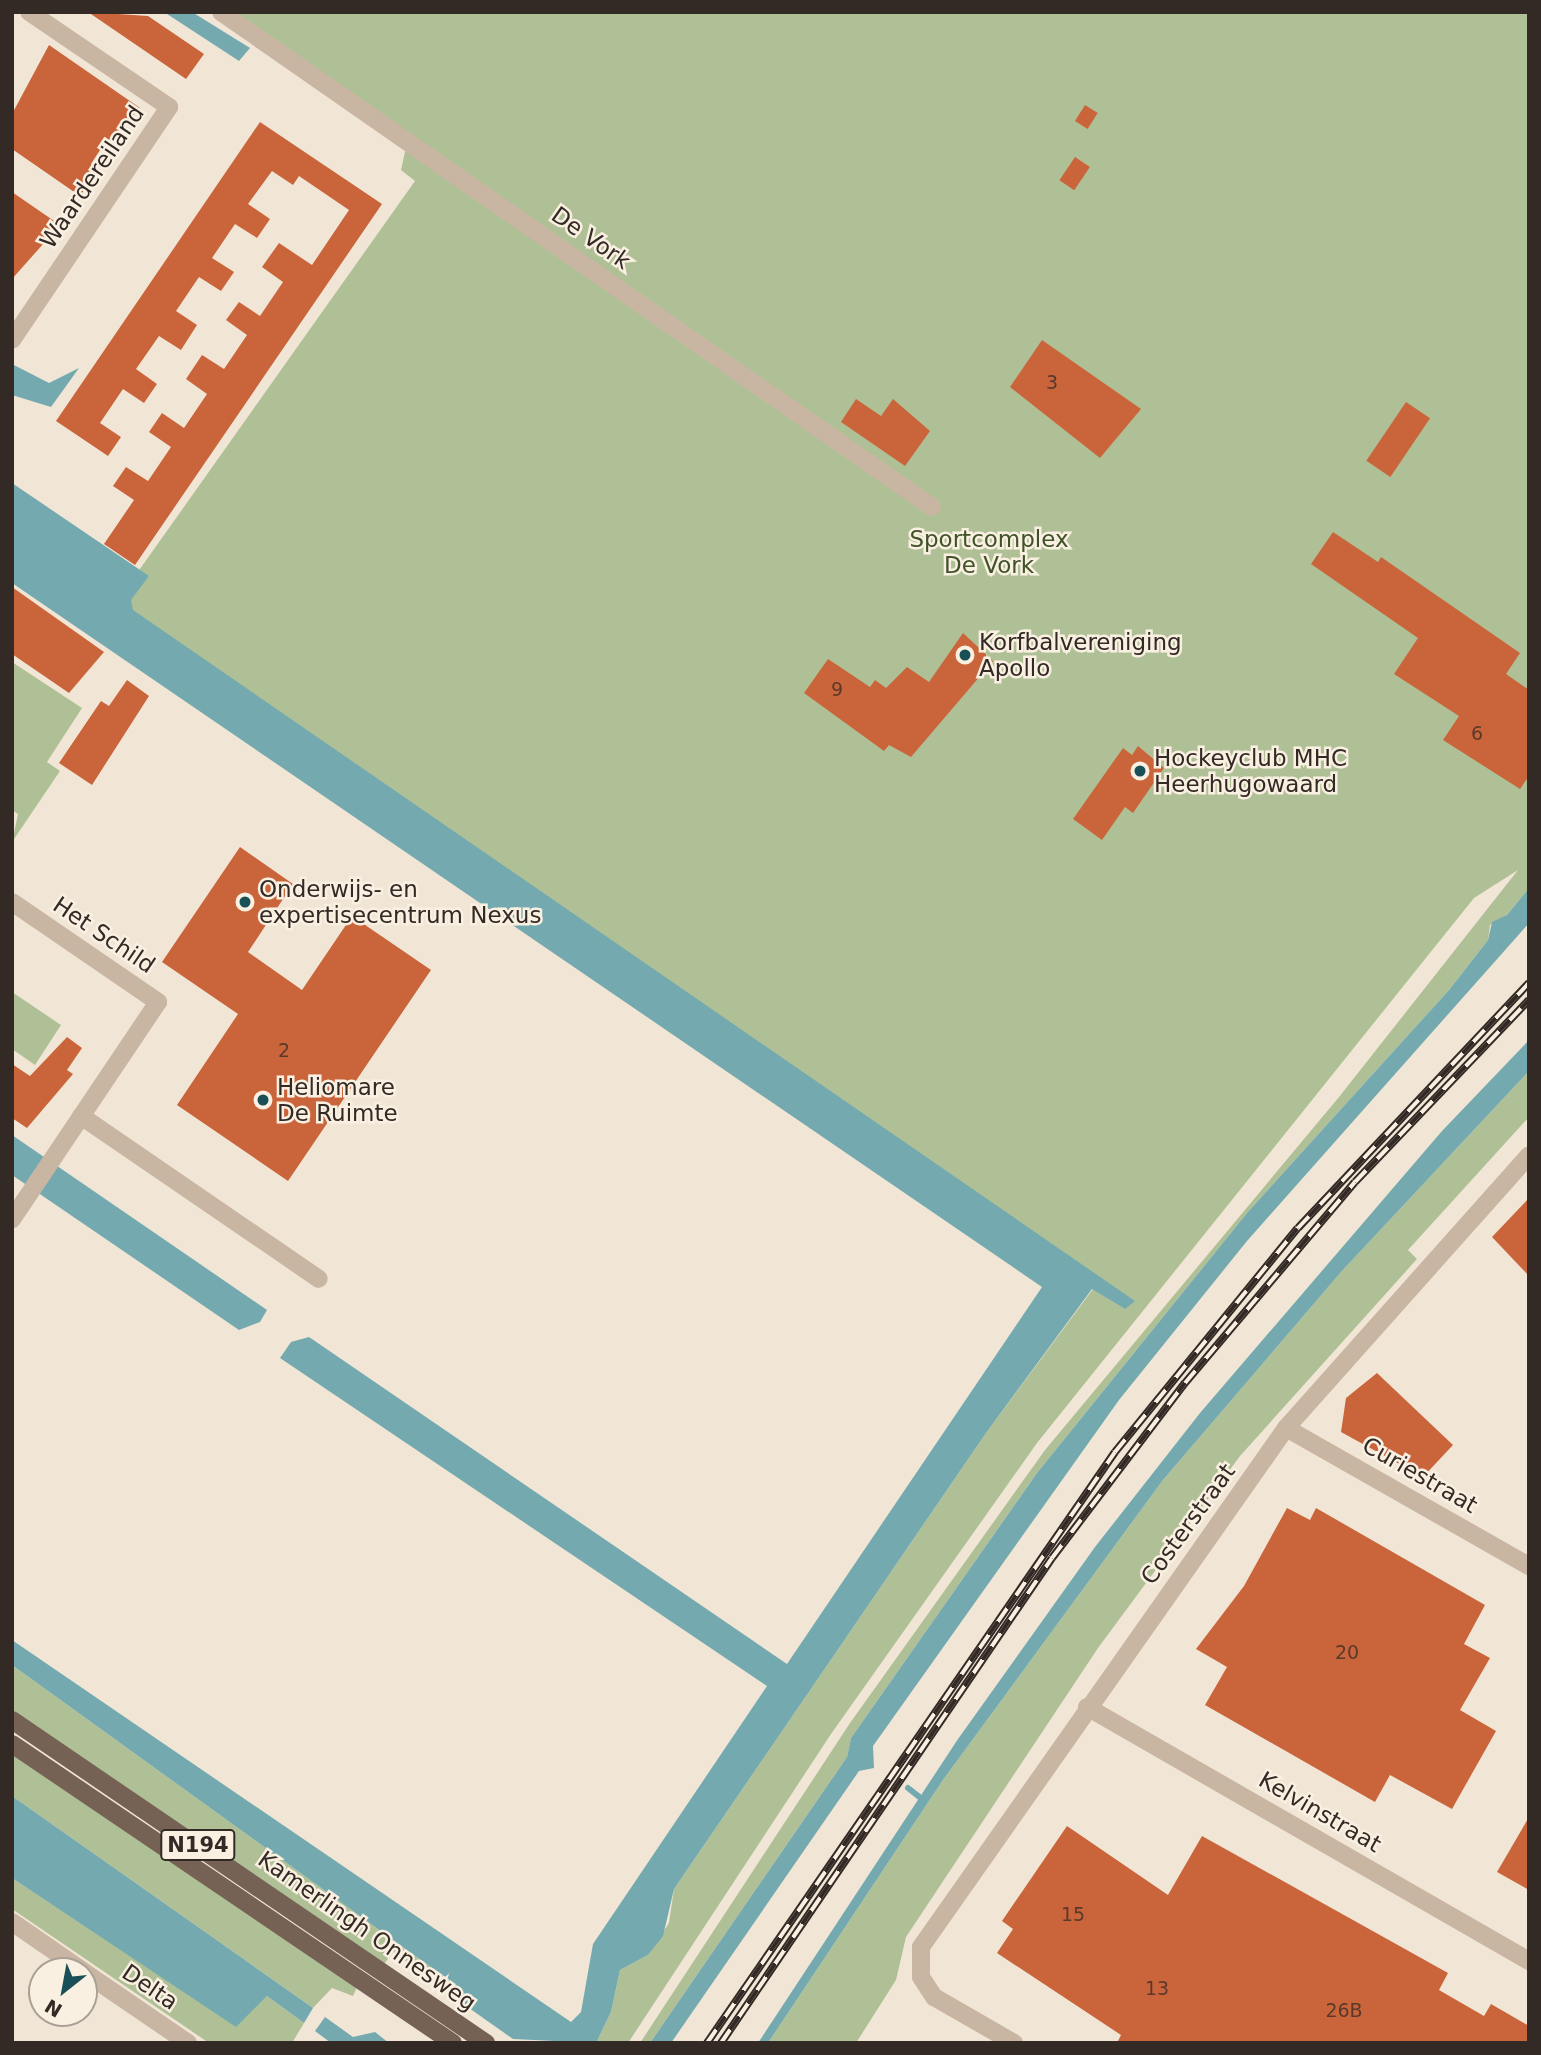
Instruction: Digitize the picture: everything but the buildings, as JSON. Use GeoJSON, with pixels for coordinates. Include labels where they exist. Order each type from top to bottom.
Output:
{"type":"FeatureCollection","features":[{"type":"Feature","properties":{"kind":"main road","name":"Kamerlingh Onnesweg"},"geometry":{"type":"LineString","coordinates":[[12,1720],[485,2043]]}},
{"type":"Feature","properties":{"kind":"main road","name":"Kamerlingh Onnesweg"},"geometry":{"type":"LineString","coordinates":[[12,1744],[453,2043]]}},
{"type":"Feature","properties":{"kind":"street","name":"De Vork"},"geometry":{"type":"LineString","coordinates":[[221,12],[932,507]]}},
{"type":"Feature","properties":{"kind":"street","name":"Waardereiland"},"geometry":{"type":"LineString","coordinates":[[12,340],[169,107],[34,14]]}},
{"type":"Feature","properties":{"kind":"street","name":"Het Schild"},"geometry":{"type":"LineString","coordinates":[[12,902],[158,1002],[12,1219]]}},
{"type":"Feature","properties":{"kind":"street"},"geometry":{"type":"LineString","coordinates":[[81,1116],[319,1279]]}},
{"type":"Feature","properties":{"kind":"street","name":"Costerstraat"},"geometry":{"type":"LineString","coordinates":[[1014,2043],[934,1997],[921,1977],[921,1947],[1087,1707],[1286,1428],[1529,1155]]}},
{"type":"Feature","properties":{"kind":"street","name":"Curiestraat"},"geometry":{"type":"LineString","coordinates":[[1286,1428],[1529,1566]]}},
{"type":"Feature","properties":{"kind":"street","name":"Kelvinstraat"},"geometry":{"type":"LineString","coordinates":[[1087,1707],[1529,1961]]}},
{"type":"Feature","properties":{"kind":"street","name":"Delta"},"geometry":{"type":"LineString","coordinates":[[12,1922],[63,1957]]}},
{"type":"Feature","properties":{"kind":"street","name":"Delta"},"geometry":{"type":"LineString","coordinates":[[98,1981],[188,2043]]}},
{"type":"Feature","properties":{"kind":"green space","name":"Sportcomplex De Vork"},"geometry":{"type":"Polygon","coordinates":[[[218,12],[1529,12],[1529,888],[1507,915],[1490,925],[1488,940],[1449,990],[1247,1213],[1037,1473],[851,1738],[847,1757],[650,2043],[640,2043],[850,1723],[1045,1450],[1339,1097],[1518,870],[1474,898],[1037,1443],[831,1734],[628,2043],[596,2043],[611,2012],[620,1970],[648,1955],[669,1923],[674,1889],[986,1433],[1093,1289],[1125,1309],[113,607],[415,181],[401,170],[407,143],[218,12]]]}},
{"type":"Feature","properties":{"kind":"green space"},"geometry":{"type":"Polygon","coordinates":[[[12,662],[82,708],[47,762],[60,771],[12,842],[18,814],[12,810],[12,662]]]}},
{"type":"Feature","properties":{"kind":"green space"},"geometry":{"type":"Polygon","coordinates":[[[12,992],[61,1025],[35,1065],[12,1049],[12,992]]]}},
{"type":"Feature","properties":{"kind":"green space"},"geometry":{"type":"Polygon","coordinates":[[[1529,1071],[1529,1117],[1408,1250],[1417,1259],[1240,1456],[1098,1648],[906,1937],[896,1980],[856,2043],[768,2043],[943,1780],[1163,1480],[1341,1272],[1529,1071]]]}},
{"type":"Feature","properties":{"kind":"green space"},"geometry":{"type":"Polygon","coordinates":[[[12,1665],[457,1986],[459,2001],[393,1952],[384,1964],[12,1712],[12,1665]]]}},
{"type":"Feature","properties":{"kind":"green space"},"geometry":{"type":"Polygon","coordinates":[[[12,1752],[357,1987],[353,1996],[332,1988],[313,2008],[12,1796],[12,1752]]]}},
{"type":"Feature","properties":{"kind":"green space"},"geometry":{"type":"Polygon","coordinates":[[[12,1878],[236,2026],[267,1996],[304,2023],[292,2043],[209,2043],[98,1967],[98,1957],[83,1957],[12,1909],[12,1878]]]}},
{"type":"Feature","properties":{"kind":"water"},"geometry":{"type":"Polygon","coordinates":[[[164,12],[192,12],[250,48],[239,61],[164,12]]]}},
{"type":"Feature","properties":{"kind":"water"},"geometry":{"type":"Polygon","coordinates":[[[12,364],[49,383],[79,368],[51,407],[12,395],[12,364]]]}},
{"type":"Feature","properties":{"kind":"water"},"geometry":{"type":"Polygon","coordinates":[[[12,483],[149,576],[131,600],[133,610],[1135,1301],[1125,1309],[1092,1289],[986,1433],[674,1889],[663,1936],[648,1955],[620,1970],[611,2012],[596,2043],[513,2039],[459,2001],[457,1986],[12,1665],[12,1640],[571,2022],[581,2012],[593,1944],[767,1686],[280,1358],[291,1342],[309,1337],[787,1664],[1042,1287],[12,583],[12,483]]]}},
{"type":"Feature","properties":{"kind":"water"},"geometry":{"type":"Polygon","coordinates":[[[1529,888],[1529,923],[1247,1241],[1119,1400],[873,1746],[874,1768],[859,1771],[671,2043],[650,2043],[847,1757],[851,1738],[1037,1473],[1247,1213],[1449,990],[1488,940],[1492,922],[1507,915],[1529,888]]]}},
{"type":"Feature","properties":{"kind":"water"},"geometry":{"type":"Polygon","coordinates":[[[1529,1040],[1529,1071],[1341,1272],[1163,1480],[943,1780],[768,2043],[758,2043],[958,1739],[1095,1547],[1200,1413],[1442,1131],[1529,1040]]]}},
{"type":"Feature","properties":{"kind":"water"},"geometry":{"type":"Polygon","coordinates":[[[12,1135],[267,1310],[260,1322],[239,1330],[12,1175],[12,1135]]]}},
{"type":"Feature","properties":{"kind":"water"},"geometry":{"type":"Polygon","coordinates":[[[12,1796],[313,2008],[304,2023],[267,1996],[236,2027],[12,1878],[12,1796]]]}},
{"type":"Feature","properties":{"kind":"water"},"geometry":{"type":"Polygon","coordinates":[[[325,2017],[353,2037],[375,2032],[389,2043],[331,2043],[315,2031],[325,2017]]]}},
{"type":"Feature","properties":{"kind":"waterway"},"geometry":{"type":"LineString","coordinates":[[908,1788],[922,1799]]}},
{"type":"Feature","properties":{"kind":"railway"},"geometry":{"type":"LineString","coordinates":[[707,2043],[1115,1452],[1298,1228],[1529,983]]}},
{"type":"Feature","properties":{"kind":"railway"},"geometry":{"type":"LineString","coordinates":[[721,2043],[1052,1558],[1185,1383],[1355,1182],[1529,1000]]}},
{"type":"Feature","properties":{"kind":"place","name":"Korfbalvereniging Apollo"},"geometry":{"type":"Point","coordinates":[965,655]}},
{"type":"Feature","properties":{"kind":"place","name":"Hockeyclub MHC Heerhugowaard"},"geometry":{"type":"Point","coordinates":[1140,771]}},
{"type":"Feature","properties":{"kind":"place","name":"Onderwijs- en expertisecentrum Nexus"},"geometry":{"type":"Point","coordinates":[245,902]}},
{"type":"Feature","properties":{"kind":"place","name":"Heliomare De Ruimte"},"geometry":{"type":"Point","coordinates":[263,1100]}}]}
